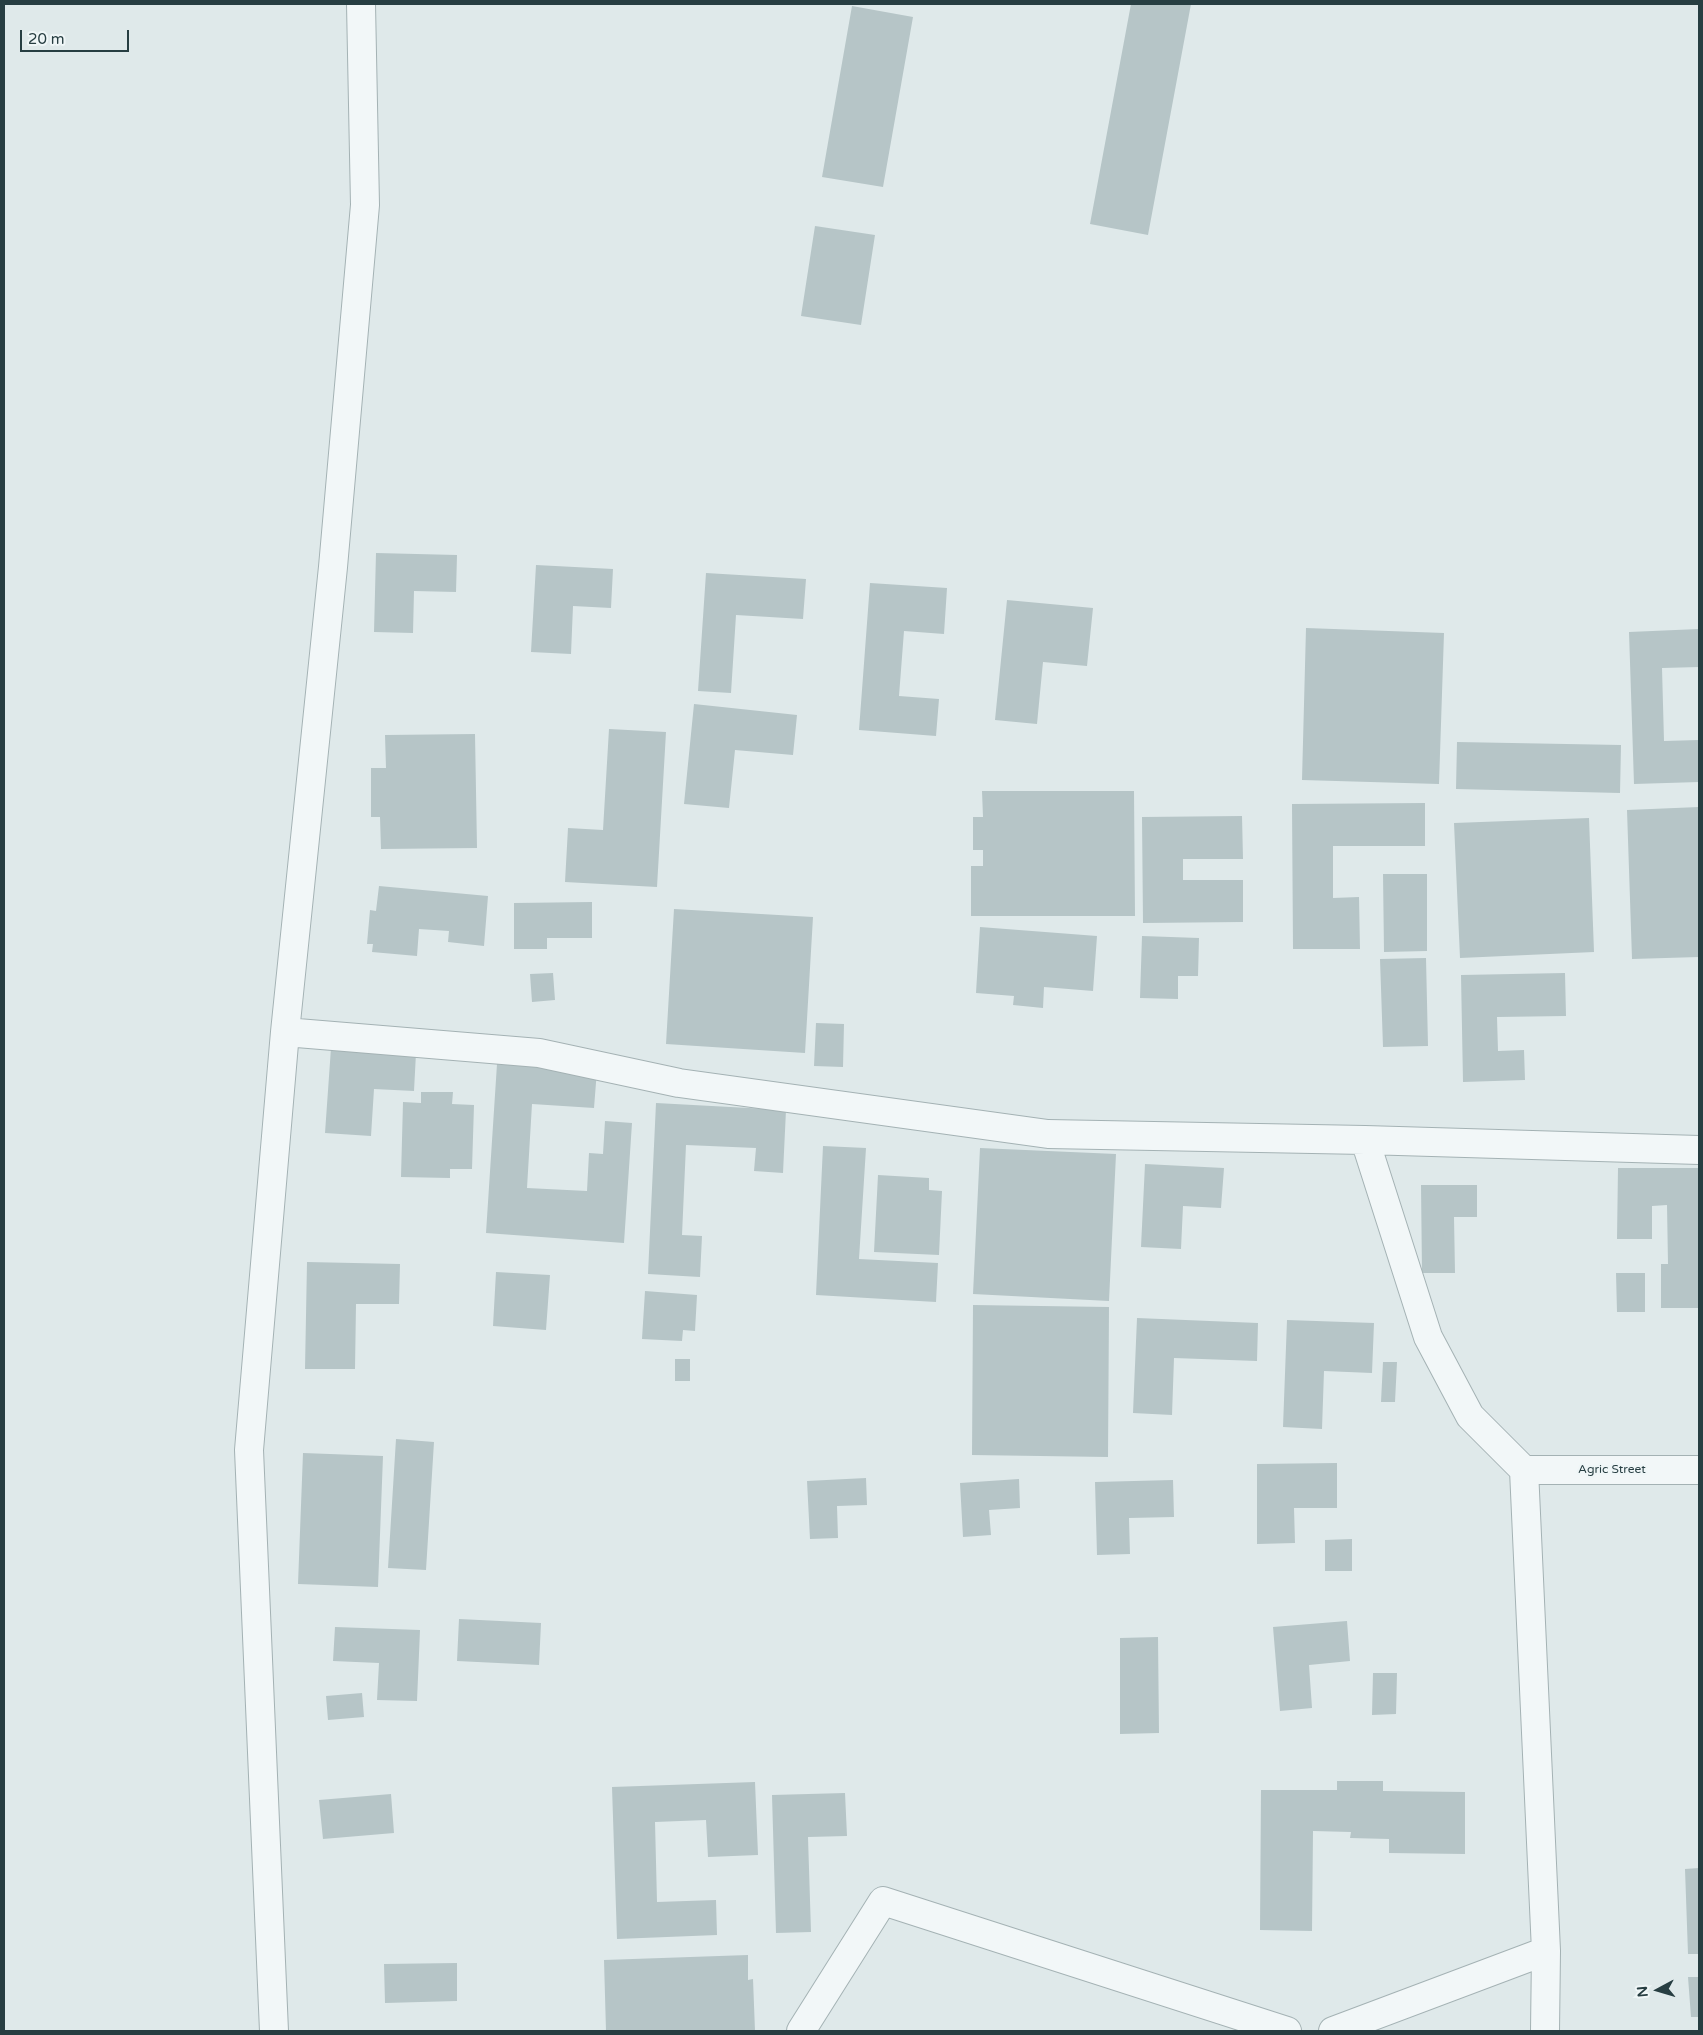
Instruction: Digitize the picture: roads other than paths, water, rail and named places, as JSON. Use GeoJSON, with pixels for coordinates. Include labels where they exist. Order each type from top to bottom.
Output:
{"type":"FeatureCollection","features":[{"type":"Feature","properties":{"kind":"street"},"geometry":{"type":"LineString","coordinates":[[274,2031],[249,1450],[285,1032],[333,567],[365,205],[361,4]]}},
{"type":"Feature","properties":{"kind":"street"},"geometry":{"type":"LineString","coordinates":[[285,1032],[539,1053],[680,1083],[1048,1134],[1365,1140],[1699,1150]]}},
{"type":"Feature","properties":{"kind":"street"},"geometry":{"type":"LineString","coordinates":[[1365,1140],[1428,1337],[1470,1416],[1524,1470],[1546,1950],[1544,2031]]}},
{"type":"Feature","properties":{"kind":"street","name":"Agric Street"},"geometry":{"type":"LineString","coordinates":[[1524,1470],[1699,1470]]}},
{"type":"Feature","properties":{"kind":"street"},"geometry":{"type":"LineString","coordinates":[[801,2031],[883,1901],[1287,2031]]}},
{"type":"Feature","properties":{"kind":"street"},"geometry":{"type":"LineString","coordinates":[[1332,2031],[1546,1950]]}}]}
